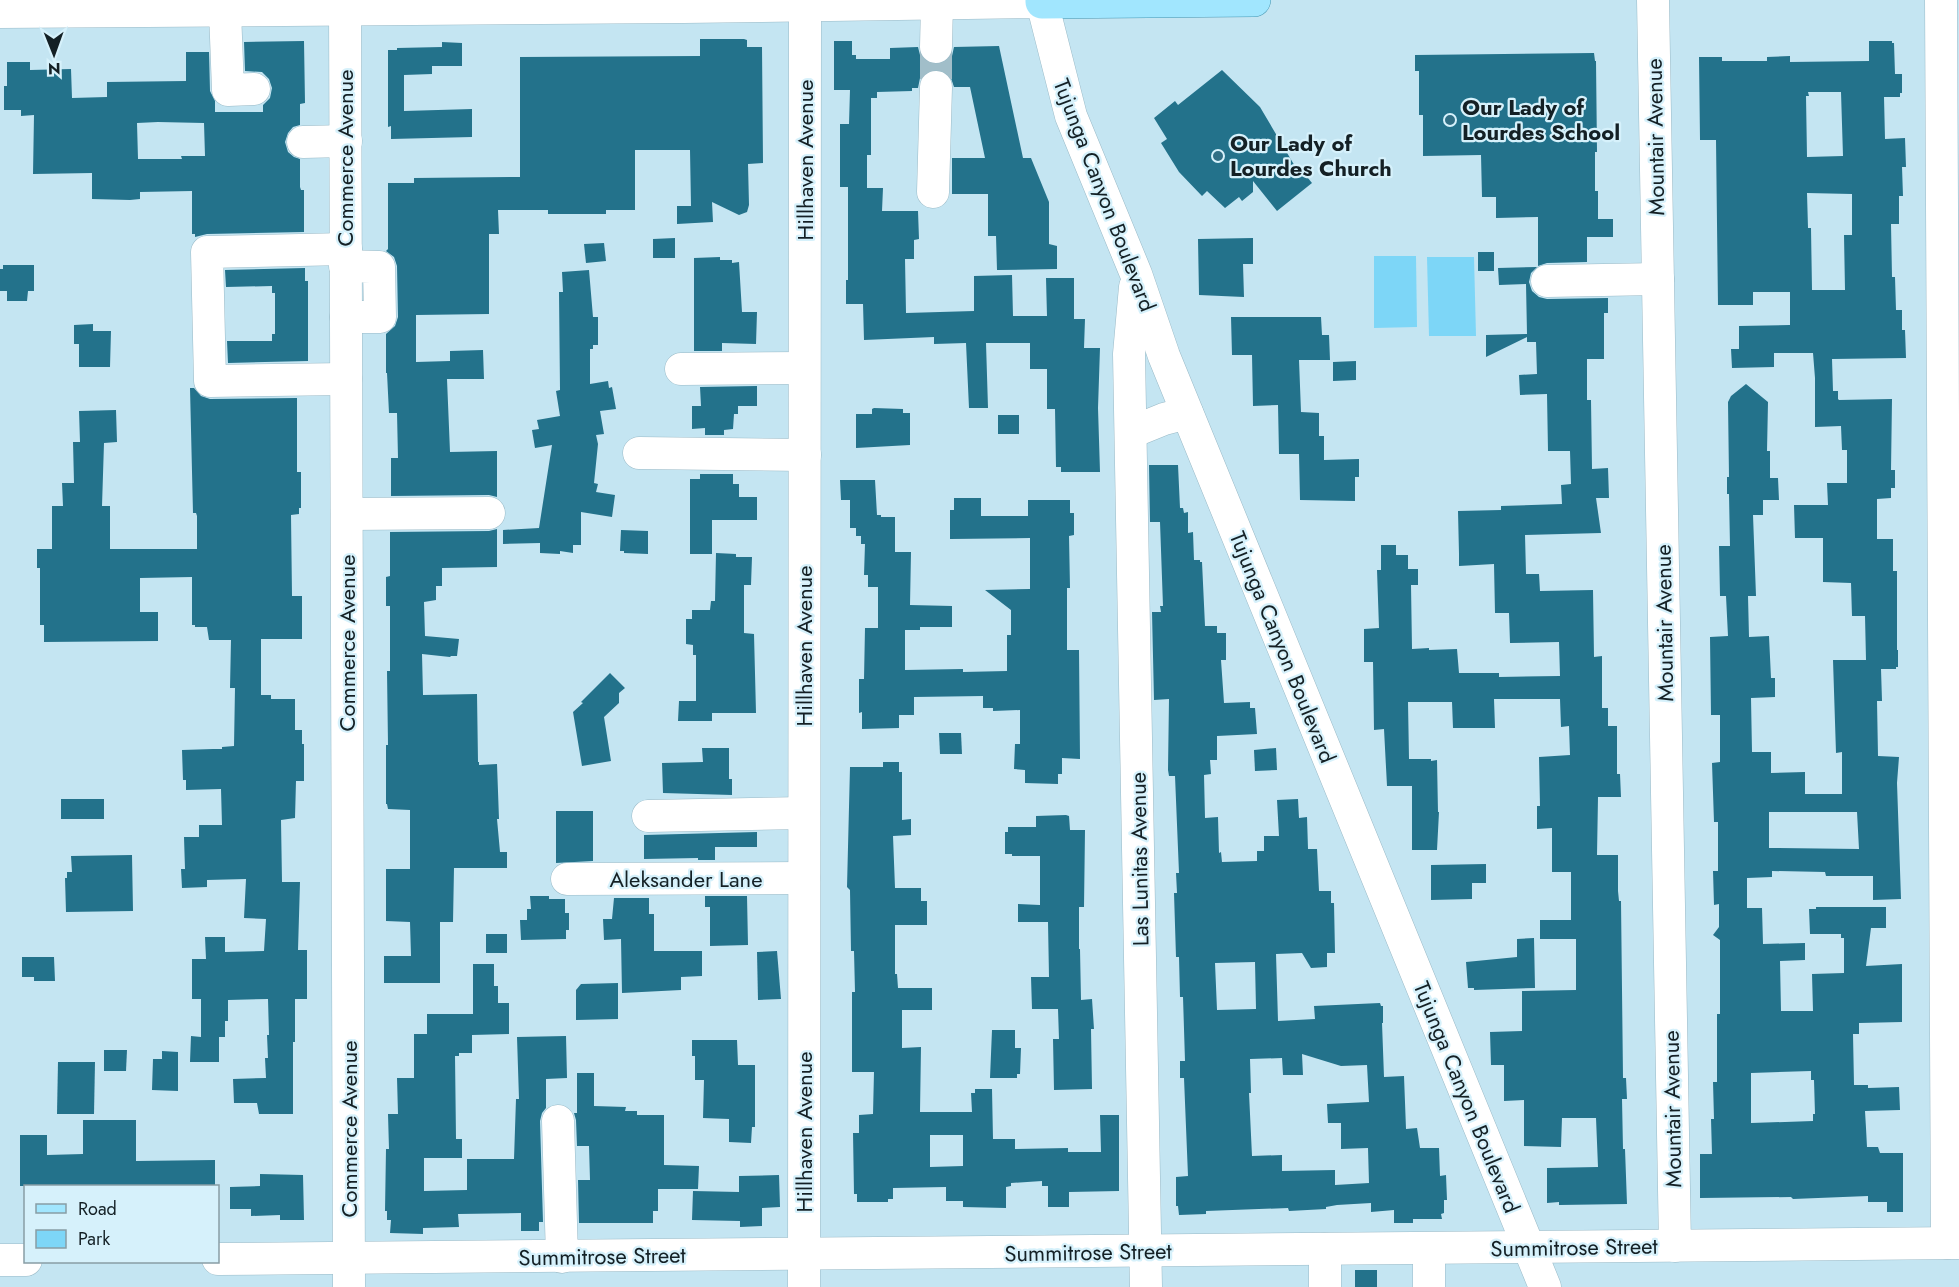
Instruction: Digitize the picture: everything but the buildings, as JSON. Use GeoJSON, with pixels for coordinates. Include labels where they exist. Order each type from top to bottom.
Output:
{"type":"FeatureCollection","features":[{"type":"Feature","properties":{"kind":"main road"},"geometry":{"type":"LineString","coordinates":[[1042,1],[1254,0]]}},
{"type":"Feature","properties":{"kind":"street","name":"Mountair Avenue"},"geometry":{"type":"LineString","coordinates":[[1653,0],[1675,1246]]}},
{"type":"Feature","properties":{"kind":"street"},"geometry":{"type":"LineString","coordinates":[[1941,0],[1953,1243]]}},
{"type":"Feature","properties":{"kind":"street"},"geometry":{"type":"LineString","coordinates":[[0,12],[225,11],[345,5],[805,5],[1042,1]]}},
{"type":"Feature","properties":{"kind":"street","name":"Tujunga Canyon Boulevard"},"geometry":{"type":"LineString","coordinates":[[1042,1],[1057,69],[1071,116],[1136,274],[1164,356],[1545,1287]]}},
{"type":"Feature","properties":{"kind":"street"},"geometry":{"type":"LineString","coordinates":[[936,47],[937,3]]}},
{"type":"Feature","properties":{"kind":"street","name":"Commerce Avenue"},"geometry":{"type":"LineString","coordinates":[[345,5],[349,1273]]}},
{"type":"Feature","properties":{"kind":"street","name":"Hillhaven Avenue"},"geometry":{"type":"LineString","coordinates":[[804,1287],[805,5]]}},
{"type":"Feature","properties":{"kind":"street"},"geometry":{"type":"LineString","coordinates":[[225,11],[228,90],[254,89]]}},
{"type":"Feature","properties":{"kind":"street"},"geometry":{"type":"LineString","coordinates":[[933,192],[936,87]]}},
{"type":"Feature","properties":{"kind":"street"},"geometry":{"type":"LineString","coordinates":[[303,142],[345,141]]}},
{"type":"Feature","properties":{"kind":"street"},"geometry":{"type":"LineString","coordinates":[[346,258],[207,252],[210,381],[346,379]]}},
{"type":"Feature","properties":{"kind":"street","name":"Las Lunitas Avenue"},"geometry":{"type":"LineString","coordinates":[[1136,274],[1130,354],[1146,1287]]}},
{"type":"Feature","properties":{"kind":"street"},"geometry":{"type":"LineString","coordinates":[[1547,281],[1658,279]]}},
{"type":"Feature","properties":{"kind":"street"},"geometry":{"type":"LineString","coordinates":[[681,369],[804,368]]}},
{"type":"Feature","properties":{"kind":"street"},"geometry":{"type":"LineString","coordinates":[[1132,432],[1164,419],[1187,413]]}},
{"type":"Feature","properties":{"kind":"street"},"geometry":{"type":"LineString","coordinates":[[639,453],[805,455]]}},
{"type":"Feature","properties":{"kind":"street"},"geometry":{"type":"LineString","coordinates":[[347,514],[489,513]]}},
{"type":"Feature","properties":{"kind":"street"},"geometry":{"type":"LineString","coordinates":[[648,816],[804,813]]}},
{"type":"Feature","properties":{"kind":"street","name":"Aleksander Lane"},"geometry":{"type":"LineString","coordinates":[[567,879],[804,878]]}},
{"type":"Feature","properties":{"kind":"street"},"geometry":{"type":"LineString","coordinates":[[558,1120],[562,1257]]}},
{"type":"Feature","properties":{"kind":"street","name":"Summitrose Street"},"geometry":{"type":"LineString","coordinates":[[219,1259],[349,1273],[562,1257],[1953,1243]]}},
{"type":"Feature","properties":{"kind":"street"},"geometry":{"type":"LineString","coordinates":[[1325,1249],[1325,1287]]}},
{"type":"Feature","properties":{"kind":"street"},"geometry":{"type":"LineString","coordinates":[[1429,1249],[1430,1287]]}},
{"type":"Feature","properties":{"kind":"street"},"geometry":{"type":"LineString","coordinates":[[0,1260],[24,1260]]}},
{"type":"Feature","properties":{"kind":"green space"},"geometry":{"type":"Polygon","coordinates":[[[1374,256],[1416,256],[1417,327],[1374,328],[1374,256]]]}},
{"type":"Feature","properties":{"kind":"green space"},"geometry":{"type":"Polygon","coordinates":[[[1427,257],[1474,257],[1476,336],[1429,336],[1427,257]]]}},
{"type":"Feature","properties":{"kind":"tunnel"},"geometry":{"type":"LineString","coordinates":[[936,47],[936,87]]}},
{"type":"Feature","properties":{"kind":"place","name":"Our Lady of Lourdes School"},"geometry":{"type":"Point","coordinates":[1450,120]}},
{"type":"Feature","properties":{"kind":"place","name":"Our Lady of Lourdes Church"},"geometry":{"type":"Point","coordinates":[1218,156]}}]}
